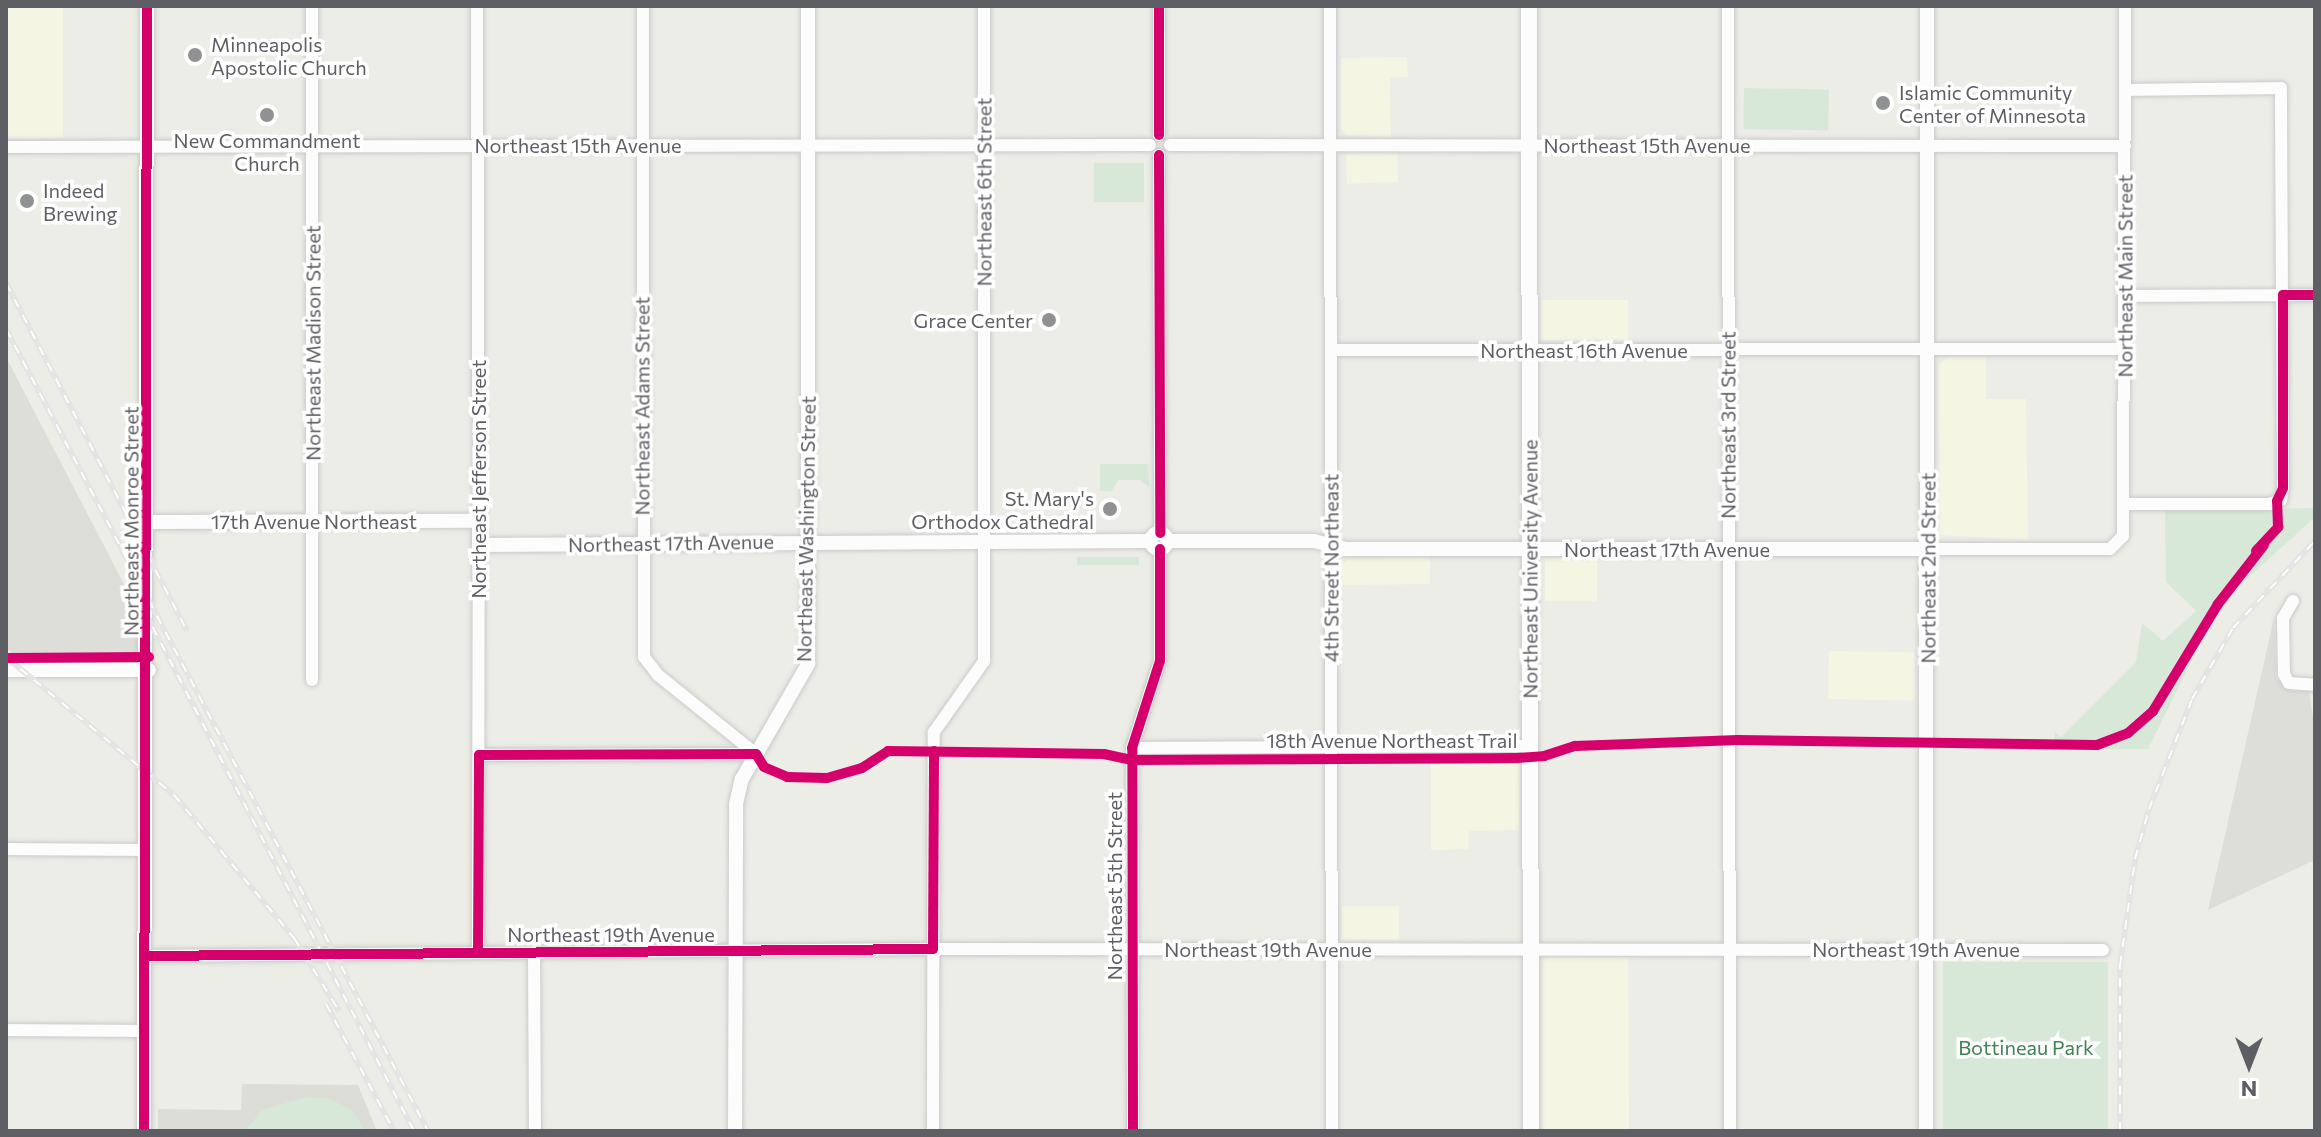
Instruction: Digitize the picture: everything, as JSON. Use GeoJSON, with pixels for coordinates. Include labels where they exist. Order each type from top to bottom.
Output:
{"type":"FeatureCollection","features":[{"type":"Feature","properties":{"kind":"main road","name":"Northeast University Avenue"},"geometry":{"type":"LineString","coordinates":[[1529,6],[1531,1131]]}},
{"type":"Feature","properties":{"kind":"street","name":"Northeast Monroe Street"},"geometry":{"type":"LineString","coordinates":[[144,1131],[144,850],[149,670],[147,6]]}},
{"type":"Feature","properties":{"kind":"street","name":"Northeast Madison Street"},"geometry":{"type":"LineString","coordinates":[[312,6],[312,680]]}},
{"type":"Feature","properties":{"kind":"street","name":"Northeast Jefferson Street"},"geometry":{"type":"LineString","coordinates":[[477,6],[478,953]]}},
{"type":"Feature","properties":{"kind":"street","name":"Northeast Adams Street"},"geometry":{"type":"LineString","coordinates":[[643,6],[644,657],[649,667],[756,754]]}},
{"type":"Feature","properties":{"kind":"street","name":"Northeast Washington Street"},"geometry":{"type":"LineString","coordinates":[[735,1131],[736,804],[756,754],[808,664],[808,6]]}},
{"type":"Feature","properties":{"kind":"street","name":"Northeast 6th Street"},"geometry":{"type":"LineString","coordinates":[[933,1131],[934,732],[984,661],[984,6]]}},
{"type":"Feature","properties":{"kind":"street","name":"Northeast 5th Street"},"geometry":{"type":"LineString","coordinates":[[1133,1131],[1132,748],[1159,668],[1156,145],[1159,6]]}},
{"type":"Feature","properties":{"kind":"street","name":"4th Street Northeast"},"geometry":{"type":"LineString","coordinates":[[1330,6],[1332,1131]]}},
{"type":"Feature","properties":{"kind":"street","name":"Northeast 3rd Street"},"geometry":{"type":"LineString","coordinates":[[1728,6],[1730,1131]]}},
{"type":"Feature","properties":{"kind":"street","name":"Northeast 2nd Street"},"geometry":{"type":"LineString","coordinates":[[1926,1131],[1927,6]]}},
{"type":"Feature","properties":{"kind":"street","name":"Northeast Main Street"},"geometry":{"type":"LineString","coordinates":[[2119,544],[2125,504],[2125,6]]}},
{"type":"Feature","properties":{"kind":"street"},"geometry":{"type":"LineString","coordinates":[[2125,504],[2281,500],[2283,295],[2281,88],[2126,90]]}},
{"type":"Feature","properties":{"kind":"street","name":"Northeast 15th Avenue"},"geometry":{"type":"LineString","coordinates":[[6,147],[2125,146]]}},
{"type":"Feature","properties":{"kind":"street"},"geometry":{"type":"LineString","coordinates":[[2126,296],[2315,295]]}},
{"type":"Feature","properties":{"kind":"street","name":"Northeast 16th Avenue"},"geometry":{"type":"LineString","coordinates":[[1331,350],[2125,349]]}},
{"type":"Feature","properties":{"kind":"street","name":"17th Avenue Northeast"},"geometry":{"type":"LineString","coordinates":[[149,522],[479,521]]}},
{"type":"Feature","properties":{"kind":"street","name":"Northeast 17th Avenue"},"geometry":{"type":"LineString","coordinates":[[479,545],[642,541],[1314,541],[1331,546],[1530,550],[2110,549],[2119,544]]}},
{"type":"Feature","properties":{"kind":"street"},"geometry":{"type":"LineString","coordinates":[[2293,601],[2283,618],[2284,674],[2289,683],[2315,685]]}},
{"type":"Feature","properties":{"kind":"street"},"geometry":{"type":"LineString","coordinates":[[6,670],[149,670]]}},
{"type":"Feature","properties":{"kind":"street"},"geometry":{"type":"LineString","coordinates":[[1132,748],[1530,746]]}},
{"type":"Feature","properties":{"kind":"street"},"geometry":{"type":"LineString","coordinates":[[479,755],[756,754]]}},
{"type":"Feature","properties":{"kind":"street"},"geometry":{"type":"LineString","coordinates":[[6,849],[144,850]]}},
{"type":"Feature","properties":{"kind":"street","name":"Northeast 19th Avenue"},"geometry":{"type":"LineString","coordinates":[[144,956],[933,949],[2103,950]]}},
{"type":"Feature","properties":{"kind":"street"},"geometry":{"type":"LineString","coordinates":[[534,952],[535,1131]]}},
{"type":"Feature","properties":{"kind":"street"},"geometry":{"type":"LineString","coordinates":[[6,1030],[144,1031]]}},
{"type":"Feature","properties":{"kind":"shaded area"},"geometry":{"type":"Polygon","coordinates":[[[6,6],[63,6],[63,138],[6,138],[6,6]]]}},
{"type":"Feature","properties":{"kind":"shaded area"},"geometry":{"type":"Polygon","coordinates":[[[1407,57],[1408,77],[1390,78],[1391,137],[1346,135],[1341,128],[1341,58],[1407,57]]]}},
{"type":"Feature","properties":{"kind":"shaded area"},"geometry":{"type":"Polygon","coordinates":[[[1397,152],[1398,182],[1347,184],[1346,154],[1397,152]]]}},
{"type":"Feature","properties":{"kind":"shaded area"},"geometry":{"type":"Polygon","coordinates":[[[1541,300],[1628,300],[1628,340],[1541,340],[1541,300]]]}},
{"type":"Feature","properties":{"kind":"shaded area"},"geometry":{"type":"Polygon","coordinates":[[[6,357],[140,615],[138,654],[128,661],[19,659],[6,648],[6,357]]]}},
{"type":"Feature","properties":{"kind":"shaded area"},"geometry":{"type":"Polygon","coordinates":[[[1947,357],[1986,357],[1986,399],[2026,399],[2028,540],[1940,535],[1938,365],[1947,357]]]}},
{"type":"Feature","properties":{"kind":"shaded area"},"geometry":{"type":"Polygon","coordinates":[[[1430,557],[1430,584],[1342,585],[1342,565],[1348,559],[1430,557]]]}},
{"type":"Feature","properties":{"kind":"shaded area"},"geometry":{"type":"Polygon","coordinates":[[[1545,557],[1597,557],[1597,601],[1545,601],[1545,557]]]}},
{"type":"Feature","properties":{"kind":"shaded area"},"geometry":{"type":"Polygon","coordinates":[[[2274,618],[2276,678],[2291,691],[2309,691],[2315,731],[2315,860],[2208,910],[2274,618]]]}},
{"type":"Feature","properties":{"kind":"shaded area"},"geometry":{"type":"Polygon","coordinates":[[[1829,651],[1914,652],[1913,700],[1828,699],[1829,651]]]}},
{"type":"Feature","properties":{"kind":"shaded area"},"geometry":{"type":"Polygon","coordinates":[[[1431,764],[1520,764],[1519,830],[1469,831],[1468,849],[1431,850],[1431,764]]]}},
{"type":"Feature","properties":{"kind":"shaded area"},"geometry":{"type":"Polygon","coordinates":[[[1342,906],[1399,906],[1399,940],[1342,940],[1342,906]]]}},
{"type":"Feature","properties":{"kind":"shaded area"},"geometry":{"type":"Polygon","coordinates":[[[1548,957],[1628,957],[1629,1131],[1543,1131],[1543,960],[1548,957]]]}},
{"type":"Feature","properties":{"kind":"shaded area"},"geometry":{"type":"Polygon","coordinates":[[[242,1084],[358,1085],[377,1131],[158,1131],[158,1109],[241,1110],[242,1084]]]}},
{"type":"Feature","properties":{"kind":"green space"},"geometry":{"type":"Polygon","coordinates":[[[1744,88],[1829,89],[1828,130],[1743,129],[1744,88]]]}},
{"type":"Feature","properties":{"kind":"green space"},"geometry":{"type":"Polygon","coordinates":[[[1094,163],[1144,163],[1144,202],[1094,202],[1094,163]]]}},
{"type":"Feature","properties":{"kind":"green space"},"geometry":{"type":"Polygon","coordinates":[[[1100,464],[1148,464],[1149,487],[1140,480],[1118,480],[1112,491],[1100,491],[1100,464]]]}},
{"type":"Feature","properties":{"kind":"green space"},"geometry":{"type":"Polygon","coordinates":[[[2315,508],[2315,517],[2237,588],[2209,626],[2148,749],[2053,749],[2055,732],[2061,737],[2136,662],[2142,623],[2163,641],[2196,611],[2166,582],[2165,511],[2315,508]]]}},
{"type":"Feature","properties":{"kind":"green space"},"geometry":{"type":"Polygon","coordinates":[[[1077,557],[1139,557],[1139,565],[1077,565],[1077,557]]]}},
{"type":"Feature","properties":{"kind":"green space","name":"Bottineau Park"},"geometry":{"type":"Polygon","coordinates":[[[1943,962],[2108,962],[2108,1131],[1943,1131],[1943,962]]]}},
{"type":"Feature","properties":{"kind":"green space"},"geometry":{"type":"Polygon","coordinates":[[[307,1097],[327,1098],[352,1110],[365,1131],[245,1131],[262,1110],[307,1097]]]}},
{"type":"Feature","properties":{"kind":"railway"},"geometry":{"type":"LineString","coordinates":[[6,283],[187,631]]}},
{"type":"Feature","properties":{"kind":"railway"},"geometry":{"type":"LineString","coordinates":[[6,329],[428,1131]]}},
{"type":"Feature","properties":{"kind":"railway"},"geometry":{"type":"LineString","coordinates":[[2120,1131],[2120,965],[2135,859],[2149,809],[2192,699],[2233,628],[2315,541]]}},
{"type":"Feature","properties":{"kind":"railway"},"geometry":{"type":"LineString","coordinates":[[136,595],[414,1131]]}},
{"type":"Feature","properties":{"kind":"railway"},"geometry":{"type":"LineString","coordinates":[[6,657],[174,795],[294,938],[339,1011]]}},
{"type":"Feature","properties":{"kind":"railway"},"geometry":{"type":"LineString","coordinates":[[326,1004],[394,1131]]}},
{"type":"Feature","properties":{"kind":"cycle path"},"geometry":{"type":"LineString","coordinates":[[144,1131],[147,6]]}},
{"type":"Feature","properties":{"kind":"cycle path"},"geometry":{"type":"LineString","coordinates":[[1159,6],[1159,135]]}},
{"type":"Feature","properties":{"kind":"cycle path"},"geometry":{"type":"LineString","coordinates":[[1159,155],[1160,533]]}},
{"type":"Feature","properties":{"kind":"cycle path"},"geometry":{"type":"LineString","coordinates":[[2256,551],[2278,527],[2277,501],[2283,488],[2283,295],[2315,295]]}},
{"type":"Feature","properties":{"kind":"cycle path","name":"18th Avenue Northeast Trail"},"geometry":{"type":"LineString","coordinates":[[478,953],[479,755],[756,754],[764,767],[787,777],[827,778],[862,768],[888,751],[1104,754],[1132,760],[1345,759],[1517,758],[1544,756],[1575,746],[1738,740],[2097,745],[2128,733],[2153,711],[2218,604],[2264,545]]}},
{"type":"Feature","properties":{"kind":"cycle path"},"geometry":{"type":"LineString","coordinates":[[1133,1131],[1132,748],[1160,661],[1160,549]]}},
{"type":"Feature","properties":{"kind":"cycle path"},"geometry":{"type":"LineString","coordinates":[[6,658],[149,657]]}},
{"type":"Feature","properties":{"kind":"cycle path"},"geometry":{"type":"LineString","coordinates":[[144,956],[933,949],[934,751]]}},
{"type":"Feature","properties":{"kind":"place","name":"Minneapolis Apostolic Church"},"geometry":{"type":"Point","coordinates":[195,55]}},
{"type":"Feature","properties":{"kind":"place","name":"Islamic Community Center of Minnesota"},"geometry":{"type":"Point","coordinates":[1883,103]}},
{"type":"Feature","properties":{"kind":"place","name":"New Commandment Church"},"geometry":{"type":"Point","coordinates":[267,115]}},
{"type":"Feature","properties":{"kind":"place","name":"Indeed Brewing"},"geometry":{"type":"Point","coordinates":[27,201]}},
{"type":"Feature","properties":{"kind":"place","name":"Grace Center"},"geometry":{"type":"Point","coordinates":[1049,320]}},
{"type":"Feature","properties":{"kind":"place","name":"St. Mary's Orthodox Cathedral"},"geometry":{"type":"Point","coordinates":[1110,509]}}]}
